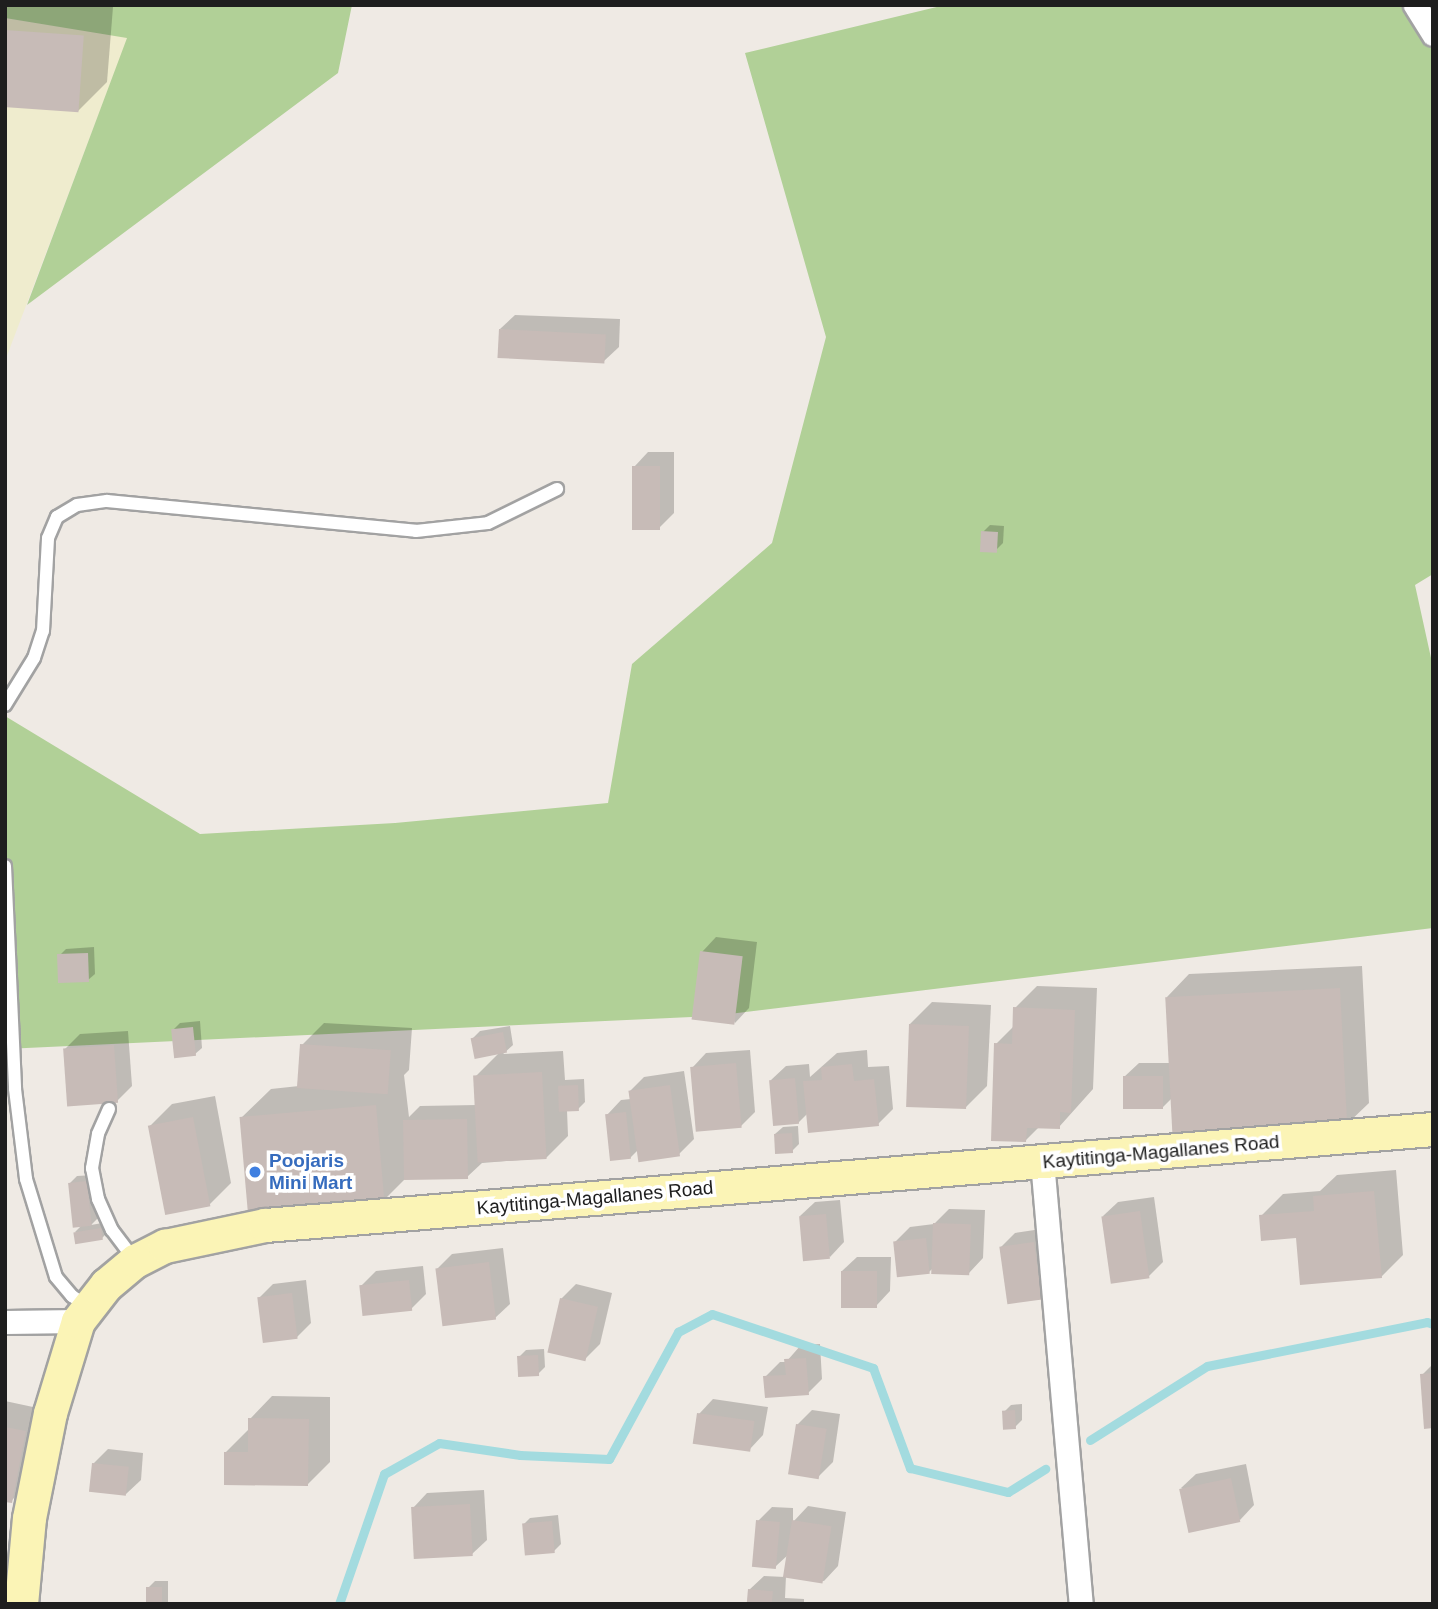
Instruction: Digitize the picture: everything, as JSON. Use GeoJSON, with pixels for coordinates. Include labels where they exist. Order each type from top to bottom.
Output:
{"type":"FeatureCollection","features":[{"type":"Feature","properties":{"kind":"main road","name":"Kaytitinga-Magallanes Road"},"geometry":{"type":"LineString","coordinates":[[21,1604],[34,1491],[50,1413],[83,1314],[106,1285],[135,1261],[165,1246],[265,1225],[1433,1129]]}},
{"type":"Feature","properties":{"kind":"street"},"geometry":{"type":"LineString","coordinates":[[1415,5],[1433,34]]}},
{"type":"Feature","properties":{"kind":"street"},"geometry":{"type":"LineString","coordinates":[[1042,1161],[1080,1604]]}},
{"type":"Feature","properties":{"kind":"street"},"geometry":{"type":"LineString","coordinates":[[5,1322],[83,1314]]}},
{"type":"Feature","properties":{"kind":"lane"},"geometry":{"type":"LineString","coordinates":[[5,705],[34,658],[43,631],[48,538],[57,516],[77,505],[107,501],[416,531],[488,523],[557,489]]}},
{"type":"Feature","properties":{"kind":"lane"},"geometry":{"type":"LineString","coordinates":[[5,866],[15,1088],[26,1179],[56,1277],[83,1314]]}},
{"type":"Feature","properties":{"kind":"lane"},"geometry":{"type":"LineString","coordinates":[[109,1109],[98,1134],[92,1168],[98,1199],[112,1230],[135,1261]]}},
{"type":"Feature","properties":{"kind":"shaded area"},"geometry":{"type":"Polygon","coordinates":[[[5,18],[128,37],[5,361],[5,18]]]}},
{"type":"Feature","properties":{"kind":"green space"},"geometry":{"type":"Polygon","coordinates":[[[5,5],[352,5],[338,73],[27,305],[127,38],[5,18],[5,5]]]}},
{"type":"Feature","properties":{"kind":"green space"},"geometry":{"type":"Polygon","coordinates":[[[945,5],[1433,5],[1433,574],[1415,585],[1433,667],[1433,928],[713,1016],[5,1049],[5,716],[200,834],[395,823],[608,803],[632,664],[772,543],[826,337],[745,53],[945,5]]]}},
{"type":"Feature","properties":{"kind":"building"},"geometry":{"type":"Polygon","coordinates":[[[5,30],[84,36],[78,112],[5,107],[5,30]]]}},
{"type":"Feature","properties":{"kind":"building"},"geometry":{"type":"Polygon","coordinates":[[[499,329],[606,335],[604,364],[497,358],[499,329]]]}},
{"type":"Feature","properties":{"kind":"building"},"geometry":{"type":"Polygon","coordinates":[[[632,466],[660,466],[660,530],[632,530],[632,466]]]}},
{"type":"Feature","properties":{"kind":"building"},"geometry":{"type":"Polygon","coordinates":[[[981,531],[998,532],[997,553],[980,552],[981,531]]]}},
{"type":"Feature","properties":{"kind":"building"},"geometry":{"type":"Polygon","coordinates":[[[700,951],[743,956],[734,1025],[692,1019],[700,951]]]}},
{"type":"Feature","properties":{"kind":"building"},"geometry":{"type":"Polygon","coordinates":[[[88,953],[89,982],[58,983],[57,954],[88,953]]]}},
{"type":"Feature","properties":{"kind":"building"},"geometry":{"type":"Polygon","coordinates":[[[1340,988],[1347,1127],[1173,1136],[1165,997],[1340,988]]]}},
{"type":"Feature","properties":{"kind":"building"},"geometry":{"type":"Polygon","coordinates":[[[1013,1007],[1075,1010],[1071,1113],[1060,1112],[1060,1129],[1027,1128],[1026,1142],[991,1141],[994,1043],[1012,1044],[1013,1007]]]}},
{"type":"Feature","properties":{"kind":"building"},"geometry":{"type":"Polygon","coordinates":[[[909,1024],[969,1026],[966,1109],[906,1107],[909,1024]]]}},
{"type":"Feature","properties":{"kind":"building"},"geometry":{"type":"Polygon","coordinates":[[[193,1027],[196,1056],[174,1058],[171,1029],[193,1027]]]}},
{"type":"Feature","properties":{"kind":"building"},"geometry":{"type":"Polygon","coordinates":[[[503,1032],[507,1053],[475,1059],[471,1038],[503,1032]]]}},
{"type":"Feature","properties":{"kind":"building"},"geometry":{"type":"Polygon","coordinates":[[[300,1044],[391,1050],[388,1094],[297,1088],[300,1044]]]}},
{"type":"Feature","properties":{"kind":"building"},"geometry":{"type":"Polygon","coordinates":[[[114,1045],[118,1103],[67,1106],[63,1049],[114,1045]]]}},
{"type":"Feature","properties":{"kind":"building"},"geometry":{"type":"Polygon","coordinates":[[[736,1063],[742,1128],[696,1132],[690,1067],[736,1063]]]}},
{"type":"Feature","properties":{"kind":"building"},"geometry":{"type":"Polygon","coordinates":[[[852,1064],[854,1081],[874,1079],[879,1126],[808,1133],[803,1081],[822,1080],[821,1067],[852,1064]]]}},
{"type":"Feature","properties":{"kind":"building"},"geometry":{"type":"Polygon","coordinates":[[[542,1072],[547,1159],[478,1162],[473,1076],[542,1072]]]}},
{"type":"Feature","properties":{"kind":"building"},"geometry":{"type":"Polygon","coordinates":[[[1123,1076],[1163,1076],[1163,1109],[1123,1109],[1123,1076]]]}},
{"type":"Feature","properties":{"kind":"building"},"geometry":{"type":"Polygon","coordinates":[[[795,1078],[799,1124],[773,1126],[769,1080],[795,1078]]]}},
{"type":"Feature","properties":{"kind":"building"},"geometry":{"type":"Polygon","coordinates":[[[578,1085],[579,1111],[559,1112],[558,1086],[578,1085]]]}},
{"type":"Feature","properties":{"kind":"building"},"geometry":{"type":"Polygon","coordinates":[[[670,1085],[680,1156],[638,1162],[628,1091],[670,1085]]]}},
{"type":"Feature","properties":{"kind":"building"},"geometry":{"type":"Polygon","coordinates":[[[376,1105],[384,1201],[248,1213],[240,1117],[376,1105]]]}},
{"type":"Feature","properties":{"kind":"building"},"geometry":{"type":"Polygon","coordinates":[[[626,1112],[631,1159],[610,1161],[605,1114],[626,1112]]]}},
{"type":"Feature","properties":{"kind":"building"},"geometry":{"type":"Polygon","coordinates":[[[193,1117],[210,1206],[165,1215],[148,1126],[193,1117]]]}},
{"type":"Feature","properties":{"kind":"building"},"geometry":{"type":"Polygon","coordinates":[[[467,1119],[468,1179],[404,1180],[403,1120],[467,1119]]]}},
{"type":"Feature","properties":{"kind":"building"},"geometry":{"type":"Polygon","coordinates":[[[792,1133],[793,1153],[775,1154],[774,1134],[792,1133]]]}},
{"type":"Feature","properties":{"kind":"building"},"geometry":{"type":"Polygon","coordinates":[[[87,1181],[92,1226],[73,1228],[68,1183],[87,1181]]]}},
{"type":"Feature","properties":{"kind":"building"},"geometry":{"type":"Polygon","coordinates":[[[1374,1191],[1382,1278],[1300,1285],[1296,1238],[1261,1241],[1259,1215],[1314,1211],[1313,1196],[1374,1191]]]}},
{"type":"Feature","properties":{"kind":"building"},"geometry":{"type":"Polygon","coordinates":[[[1140,1211],[1149,1278],[1111,1284],[1101,1216],[1140,1211]]]}},
{"type":"Feature","properties":{"kind":"building"},"geometry":{"type":"Polygon","coordinates":[[[826,1214],[830,1259],[803,1261],[799,1216],[826,1214]]]}},
{"type":"Feature","properties":{"kind":"building"},"geometry":{"type":"Polygon","coordinates":[[[933,1223],[971,1224],[969,1275],[931,1274],[933,1223]]]}},
{"type":"Feature","properties":{"kind":"building"},"geometry":{"type":"Polygon","coordinates":[[[101,1228],[103,1240],[75,1244],[73,1232],[101,1228]]]}},
{"type":"Feature","properties":{"kind":"building"},"geometry":{"type":"Polygon","coordinates":[[[926,1238],[930,1274],[897,1277],[893,1241],[926,1238]]]}},
{"type":"Feature","properties":{"kind":"building"},"geometry":{"type":"Polygon","coordinates":[[[1034,1242],[1042,1299],[1007,1304],[999,1247],[1034,1242]]]}},
{"type":"Feature","properties":{"kind":"building"},"geometry":{"type":"Polygon","coordinates":[[[489,1262],[496,1320],[442,1326],[435,1269],[489,1262]]]}},
{"type":"Feature","properties":{"kind":"building"},"geometry":{"type":"Polygon","coordinates":[[[841,1271],[877,1271],[877,1308],[841,1308],[841,1271]]]}},
{"type":"Feature","properties":{"kind":"building"},"geometry":{"type":"Polygon","coordinates":[[[409,1280],[412,1311],[363,1316],[359,1285],[409,1280]]]}},
{"type":"Feature","properties":{"kind":"building"},"geometry":{"type":"Polygon","coordinates":[[[292,1293],[298,1339],[263,1343],[257,1297],[292,1293]]]}},
{"type":"Feature","properties":{"kind":"building"},"geometry":{"type":"Polygon","coordinates":[[[560,1298],[598,1307],[585,1361],[547,1353],[560,1298]]]}},
{"type":"Feature","properties":{"kind":"building"},"geometry":{"type":"Polygon","coordinates":[[[538,1355],[539,1376],[518,1377],[517,1356],[538,1355]]]}},
{"type":"Feature","properties":{"kind":"building"},"geometry":{"type":"Polygon","coordinates":[[[806,1358],[809,1395],[765,1398],[763,1376],[786,1375],[784,1359],[806,1358]]]}},
{"type":"Feature","properties":{"kind":"building"},"geometry":{"type":"Polygon","coordinates":[[[1433,1373],[1433,1428],[1424,1429],[1420,1374],[1433,1373]]]}},
{"type":"Feature","properties":{"kind":"building"},"geometry":{"type":"Polygon","coordinates":[[[1015,1410],[1016,1429],[1003,1430],[1002,1411],[1015,1410]]]}},
{"type":"Feature","properties":{"kind":"building"},"geometry":{"type":"Polygon","coordinates":[[[697,1413],[754,1421],[750,1452],[693,1444],[697,1413]]]}},
{"type":"Feature","properties":{"kind":"building"},"geometry":{"type":"Polygon","coordinates":[[[248,1418],[309,1419],[308,1486],[224,1485],[224,1452],[248,1452],[248,1418]]]}},
{"type":"Feature","properties":{"kind":"building"},"geometry":{"type":"Polygon","coordinates":[[[796,1424],[827,1429],[819,1479],[788,1474],[796,1424]]]}},
{"type":"Feature","properties":{"kind":"building"},"geometry":{"type":"Polygon","coordinates":[[[5,1427],[26,1431],[12,1503],[5,1502],[5,1427]]]}},
{"type":"Feature","properties":{"kind":"building"},"geometry":{"type":"Polygon","coordinates":[[[92,1463],[129,1467],[126,1496],[89,1492],[92,1463]]]}},
{"type":"Feature","properties":{"kind":"building"},"geometry":{"type":"Polygon","coordinates":[[[1231,1478],[1240,1522],[1189,1533],[1179,1489],[1231,1478]]]}},
{"type":"Feature","properties":{"kind":"building"},"geometry":{"type":"Polygon","coordinates":[[[470,1504],[473,1556],[414,1559],[411,1507],[470,1504]]]}},
{"type":"Feature","properties":{"kind":"building"},"geometry":{"type":"Polygon","coordinates":[[[756,1520],[780,1522],[776,1569],[752,1567],[756,1520]]]}},
{"type":"Feature","properties":{"kind":"building"},"geometry":{"type":"Polygon","coordinates":[[[792,1520],[832,1526],[822,1584],[783,1577],[792,1520]]]}},
{"type":"Feature","properties":{"kind":"building"},"geometry":{"type":"Polygon","coordinates":[[[552,1521],[555,1553],[525,1555],[522,1524],[552,1521]]]}},
{"type":"Feature","properties":{"kind":"building"},"geometry":{"type":"Polygon","coordinates":[[[146,1587],[162,1587],[162,1604],[146,1604],[146,1587]]]}},
{"type":"Feature","properties":{"kind":"building"},"geometry":{"type":"Polygon","coordinates":[[[748,1589],[773,1591],[772,1604],[747,1604],[748,1589]]]}},
{"type":"Feature","properties":{"kind":"waterway"},"geometry":{"type":"LineString","coordinates":[[339,1604],[384,1474],[439,1443],[520,1455],[609,1459],[678,1332],[712,1314],[873,1368],[910,1468],[1008,1492],[1045,1469]]}},
{"type":"Feature","properties":{"kind":"waterway"},"geometry":{"type":"LineString","coordinates":[[1090,1440],[1207,1366],[1427,1322],[1433,1324]]}},
{"type":"Feature","properties":{"kind":"place","name":"Poojaris Mini Mart"},"geometry":{"type":"Point","coordinates":[255,1172]}}]}
